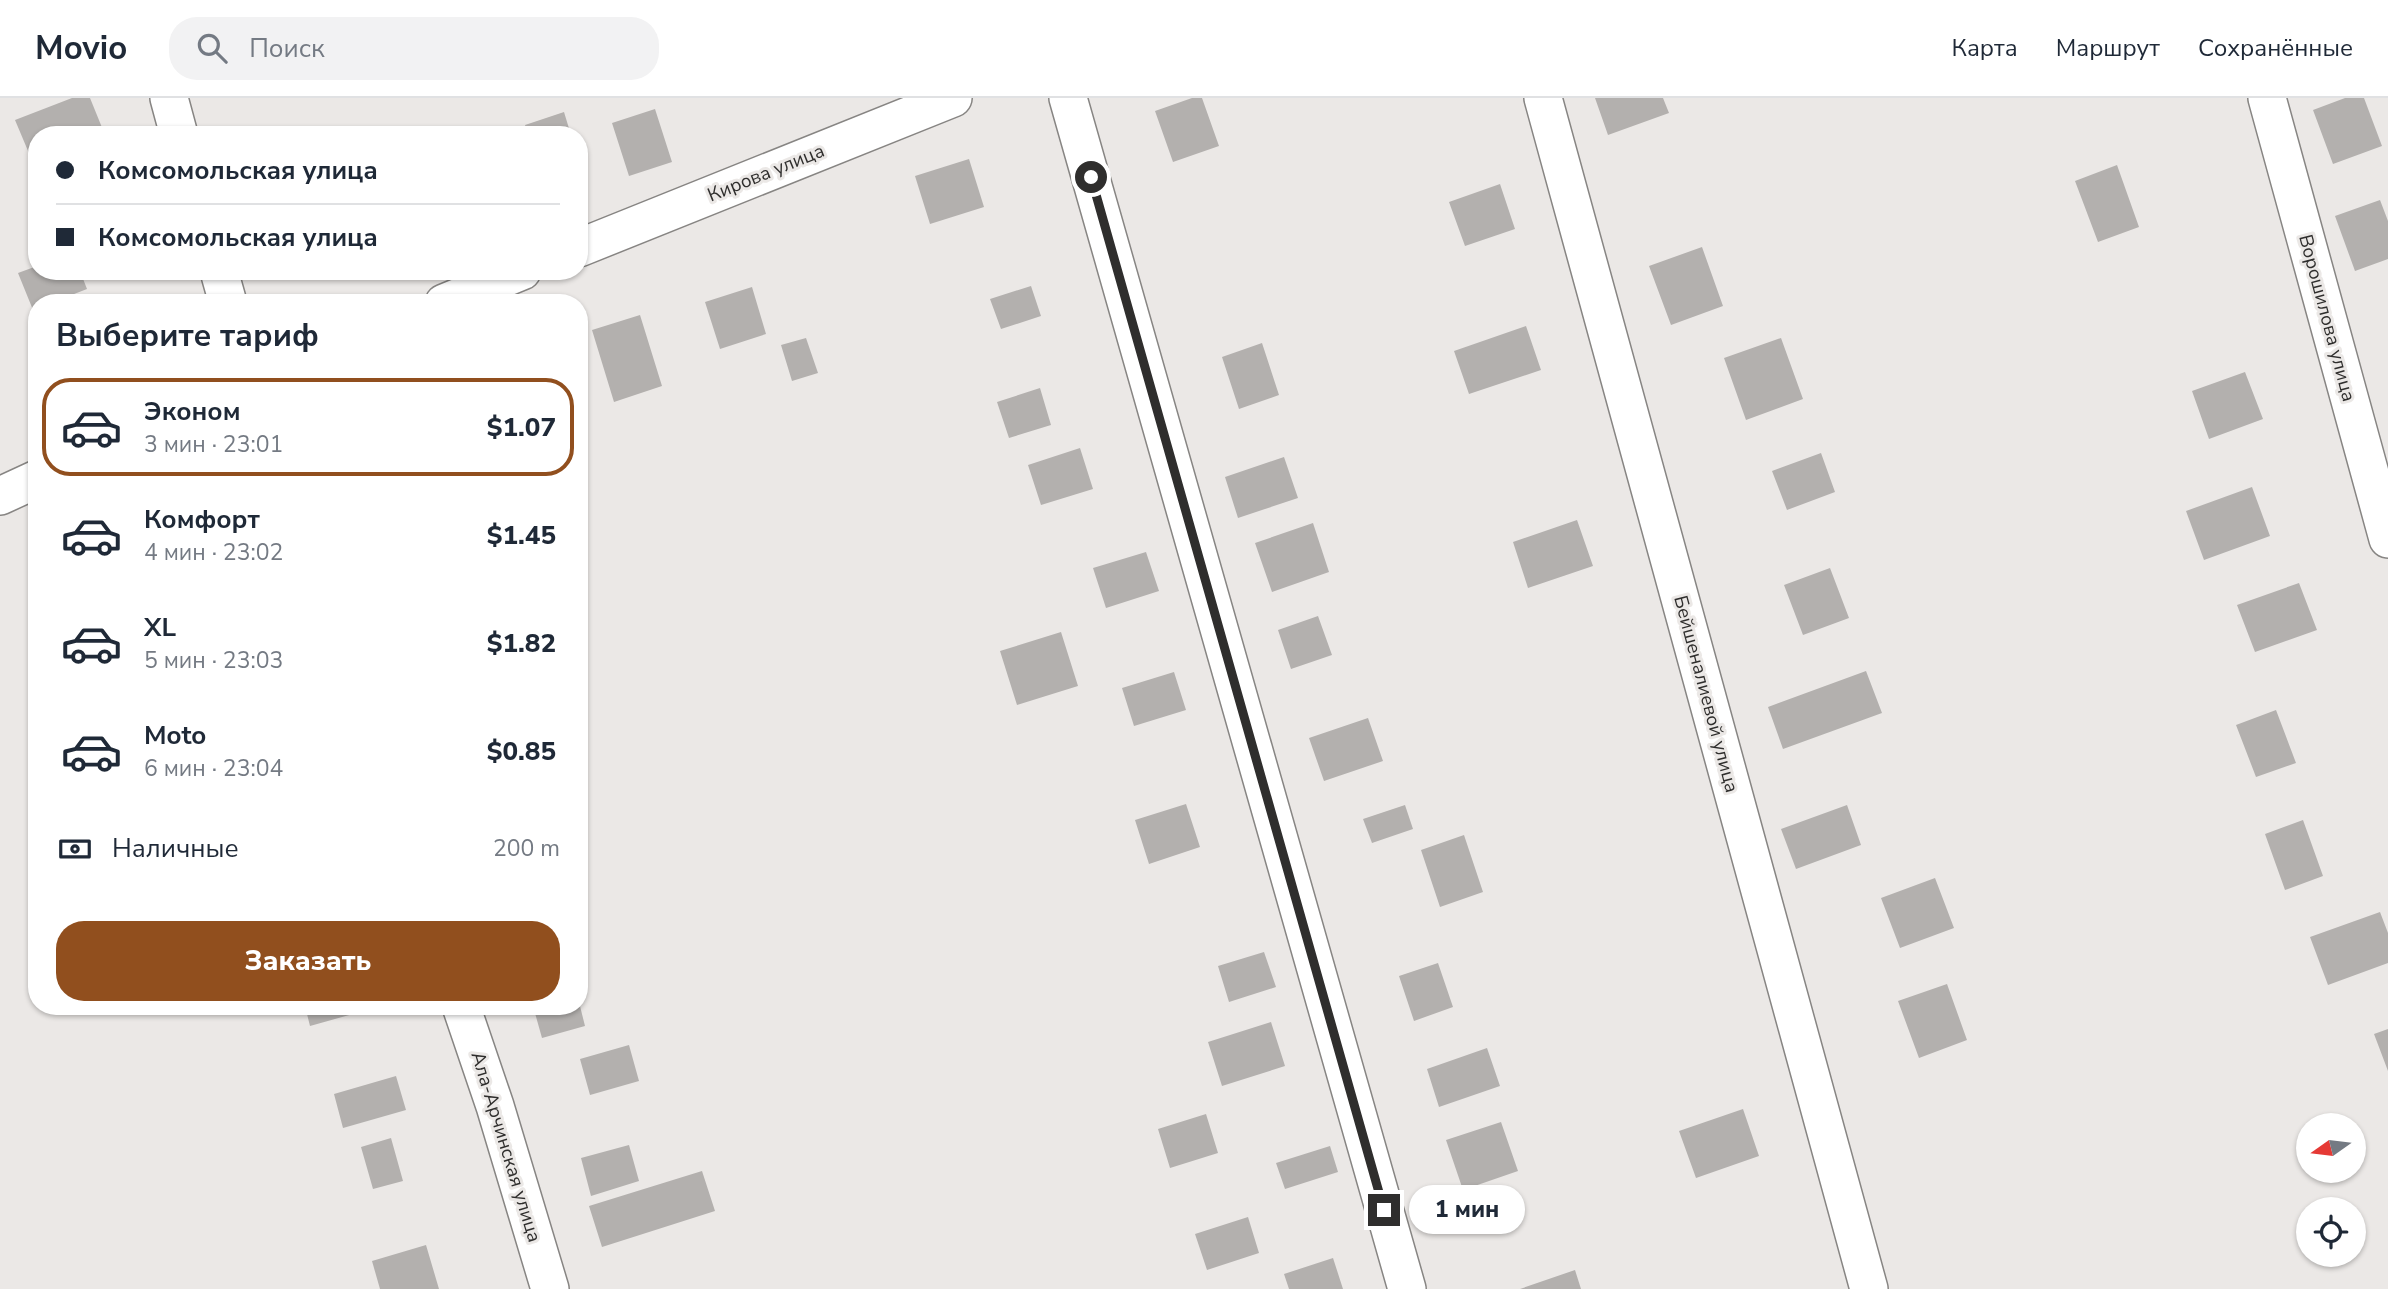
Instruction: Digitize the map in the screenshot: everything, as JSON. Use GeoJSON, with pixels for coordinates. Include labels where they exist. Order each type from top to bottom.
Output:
{"type":"FeatureCollection","features":[{"type":"Feature","properties":{"kind":"street"},"geometry":{"type":"LineString","coordinates":[[169,98],[177,126]]}},
{"type":"Feature","properties":{"kind":"street","name":"Кирова улица"},"geometry":{"type":"LineString","coordinates":[[588,244],[953,98]]}},
{"type":"Feature","properties":{"kind":"street"},"geometry":{"type":"LineString","coordinates":[[1068,98],[1407,1289]]}},
{"type":"Feature","properties":{"kind":"street","name":"Бейшеналиевой улица"},"geometry":{"type":"LineString","coordinates":[[1544,98],[1869,1289]]}},
{"type":"Feature","properties":{"kind":"street","name":"Ворошилова улица"},"geometry":{"type":"LineString","coordinates":[[2267,98],[2388,539]]}},
{"type":"Feature","properties":{"kind":"street"},"geometry":{"type":"LineString","coordinates":[[465,294],[500,280]]}},
{"type":"Feature","properties":{"kind":"street"},"geometry":{"type":"LineString","coordinates":[[0,496],[28,483]]}},
{"type":"Feature","properties":{"kind":"street","name":"Ала-Арчинская улица"},"geometry":{"type":"LineString","coordinates":[[464,1015],[495,1106],[550,1289]]}},
{"type":"Feature","properties":{"kind":"building"},"geometry":{"type":"Polygon","coordinates":[[[72,98],[90,98],[101,126],[28,126],[28,151],[15,120],[72,98]]]}},
{"type":"Feature","properties":{"kind":"building"},"geometry":{"type":"Polygon","coordinates":[[[1192,98],[1202,98],[1219,146],[1173,162],[1155,111],[1192,98]]]}},
{"type":"Feature","properties":{"kind":"building"},"geometry":{"type":"Polygon","coordinates":[[[1595,98],[1663,98],[1669,113],[1608,135],[1595,98]]]}},
{"type":"Feature","properties":{"kind":"building"},"geometry":{"type":"Polygon","coordinates":[[[2345,98],[2364,98],[2382,146],[2333,164],[2313,110],[2345,98]]]}},
{"type":"Feature","properties":{"kind":"building"},"geometry":{"type":"Polygon","coordinates":[[[655,109],[672,162],[629,176],[612,123],[655,109]]]}},
{"type":"Feature","properties":{"kind":"building"},"geometry":{"type":"Polygon","coordinates":[[[564,112],[568,126],[525,126],[564,112]]]}},
{"type":"Feature","properties":{"kind":"building"},"geometry":{"type":"Polygon","coordinates":[[[969,159],[984,207],[930,224],[915,176],[969,159]]]}},
{"type":"Feature","properties":{"kind":"building"},"geometry":{"type":"Polygon","coordinates":[[[2117,165],[2139,227],[2098,242],[2075,181],[2117,165]]]}},
{"type":"Feature","properties":{"kind":"building"},"geometry":{"type":"Polygon","coordinates":[[[1500,184],[1515,229],[1465,246],[1449,202],[1500,184]]]}},
{"type":"Feature","properties":{"kind":"building"},"geometry":{"type":"Polygon","coordinates":[[[2380,200],[2388,221],[2388,259],[2355,271],[2335,216],[2380,200]]]}},
{"type":"Feature","properties":{"kind":"building"},"geometry":{"type":"Polygon","coordinates":[[[1702,247],[1723,306],[1671,325],[1649,266],[1702,247]]]}},
{"type":"Feature","properties":{"kind":"building"},"geometry":{"type":"Polygon","coordinates":[[[28,269],[28,280],[84,280],[87,289],[74,294],[28,294],[28,298],[18,273],[28,269]]]}},
{"type":"Feature","properties":{"kind":"building"},"geometry":{"type":"Polygon","coordinates":[[[1031,286],[1041,316],[1001,329],[990,299],[1031,286]]]}},
{"type":"Feature","properties":{"kind":"building"},"geometry":{"type":"Polygon","coordinates":[[[752,287],[766,334],[720,349],[705,302],[752,287]]]}},
{"type":"Feature","properties":{"kind":"building"},"geometry":{"type":"Polygon","coordinates":[[[640,315],[662,386],[614,402],[592,330],[640,315]]]}},
{"type":"Feature","properties":{"kind":"building"},"geometry":{"type":"Polygon","coordinates":[[[1526,326],[1541,370],[1469,394],[1454,351],[1526,326]]]}},
{"type":"Feature","properties":{"kind":"building"},"geometry":{"type":"Polygon","coordinates":[[[806,338],[818,373],[792,381],[781,345],[806,338]]]}},
{"type":"Feature","properties":{"kind":"building"},"geometry":{"type":"Polygon","coordinates":[[[1781,338],[1803,399],[1746,420],[1724,358],[1781,338]]]}},
{"type":"Feature","properties":{"kind":"building"},"geometry":{"type":"Polygon","coordinates":[[[1262,343],[1279,395],[1239,409],[1222,357],[1262,343]]]}},
{"type":"Feature","properties":{"kind":"building"},"geometry":{"type":"Polygon","coordinates":[[[2245,372],[2263,419],[2209,439],[2192,391],[2245,372]]]}},
{"type":"Feature","properties":{"kind":"building"},"geometry":{"type":"Polygon","coordinates":[[[1040,388],[1051,425],[1009,438],[997,402],[1040,388]]]}},
{"type":"Feature","properties":{"kind":"building"},"geometry":{"type":"Polygon","coordinates":[[[1080,448],[1093,489],[1041,505],[1028,465],[1080,448]]]}},
{"type":"Feature","properties":{"kind":"building"},"geometry":{"type":"Polygon","coordinates":[[[1821,453],[1835,492],[1787,510],[1772,471],[1821,453]]]}},
{"type":"Feature","properties":{"kind":"building"},"geometry":{"type":"Polygon","coordinates":[[[1284,457],[1298,498],[1238,518],[1225,477],[1284,457]]]}},
{"type":"Feature","properties":{"kind":"building"},"geometry":{"type":"Polygon","coordinates":[[[2252,487],[2270,536],[2204,560],[2186,511],[2252,487]]]}},
{"type":"Feature","properties":{"kind":"building"},"geometry":{"type":"Polygon","coordinates":[[[1577,520],[1593,566],[1528,588],[1513,542],[1577,520]]]}},
{"type":"Feature","properties":{"kind":"building"},"geometry":{"type":"Polygon","coordinates":[[[1313,523],[1329,572],[1272,592],[1255,543],[1313,523]]]}},
{"type":"Feature","properties":{"kind":"building"},"geometry":{"type":"Polygon","coordinates":[[[1146,552],[1159,591],[1106,608],[1093,568],[1146,552]]]}},
{"type":"Feature","properties":{"kind":"building"},"geometry":{"type":"Polygon","coordinates":[[[1830,568],[1849,618],[1803,635],[1784,585],[1830,568]]]}},
{"type":"Feature","properties":{"kind":"building"},"geometry":{"type":"Polygon","coordinates":[[[2299,583],[2317,630],[2255,652],[2237,605],[2299,583]]]}},
{"type":"Feature","properties":{"kind":"building"},"geometry":{"type":"Polygon","coordinates":[[[1318,616],[1332,655],[1291,669],[1278,630],[1318,616]]]}},
{"type":"Feature","properties":{"kind":"building"},"geometry":{"type":"Polygon","coordinates":[[[1061,632],[1078,686],[1017,705],[1000,651],[1061,632]]]}},
{"type":"Feature","properties":{"kind":"building"},"geometry":{"type":"Polygon","coordinates":[[[1866,671],[1882,713],[1783,749],[1768,707],[1866,671]]]}},
{"type":"Feature","properties":{"kind":"building"},"geometry":{"type":"Polygon","coordinates":[[[1174,672],[1186,710],[1134,726],[1122,688],[1174,672]]]}},
{"type":"Feature","properties":{"kind":"building"},"geometry":{"type":"Polygon","coordinates":[[[2276,710],[2296,763],[2256,777],[2236,725],[2276,710]]]}},
{"type":"Feature","properties":{"kind":"building"},"geometry":{"type":"Polygon","coordinates":[[[1368,718],[1383,761],[1324,781],[1309,738],[1368,718]]]}},
{"type":"Feature","properties":{"kind":"building"},"geometry":{"type":"Polygon","coordinates":[[[1186,804],[1200,847],[1149,864],[1135,820],[1186,804]]]}},
{"type":"Feature","properties":{"kind":"building"},"geometry":{"type":"Polygon","coordinates":[[[1405,805],[1413,829],[1372,843],[1363,819],[1405,805]]]}},
{"type":"Feature","properties":{"kind":"building"},"geometry":{"type":"Polygon","coordinates":[[[1847,805],[1861,845],[1796,869],[1781,829],[1847,805]]]}},
{"type":"Feature","properties":{"kind":"building"},"geometry":{"type":"Polygon","coordinates":[[[2303,820],[2323,876],[2285,890],[2265,834],[2303,820]]]}},
{"type":"Feature","properties":{"kind":"building"},"geometry":{"type":"Polygon","coordinates":[[[1464,835],[1483,892],[1440,907],[1421,850],[1464,835]]]}},
{"type":"Feature","properties":{"kind":"building"},"geometry":{"type":"Polygon","coordinates":[[[1935,878],[1954,928],[1900,948],[1881,898],[1935,878]]]}},
{"type":"Feature","properties":{"kind":"building"},"geometry":{"type":"Polygon","coordinates":[[[2380,912],[2388,933],[2388,963],[2328,985],[2310,937],[2380,912]]]}},
{"type":"Feature","properties":{"kind":"building"},"geometry":{"type":"Polygon","coordinates":[[[1264,952],[1276,987],[1229,1002],[1218,966],[1264,952]]]}},
{"type":"Feature","properties":{"kind":"building"},"geometry":{"type":"Polygon","coordinates":[[[1438,963],[1453,1007],[1414,1021],[1399,976],[1438,963]]]}},
{"type":"Feature","properties":{"kind":"building"},"geometry":{"type":"Polygon","coordinates":[[[1947,984],[1967,1040],[1919,1058],[1898,1001],[1947,984]]]}},
{"type":"Feature","properties":{"kind":"building"},"geometry":{"type":"Polygon","coordinates":[[[307,1015],[349,1015],[310,1026],[307,1015]]]}},
{"type":"Feature","properties":{"kind":"building"},"geometry":{"type":"Polygon","coordinates":[[[536,1015],[582,1015],[585,1026],[542,1038],[536,1015]]]}},
{"type":"Feature","properties":{"kind":"building"},"geometry":{"type":"Polygon","coordinates":[[[1271,1022],[1285,1066],[1222,1086],[1208,1042],[1271,1022]]]}},
{"type":"Feature","properties":{"kind":"building"},"geometry":{"type":"Polygon","coordinates":[[[2388,1029],[2388,1071],[2374,1034],[2388,1029]]]}},
{"type":"Feature","properties":{"kind":"building"},"geometry":{"type":"Polygon","coordinates":[[[629,1045],[639,1081],[590,1095],[580,1059],[629,1045]]]}},
{"type":"Feature","properties":{"kind":"building"},"geometry":{"type":"Polygon","coordinates":[[[1487,1048],[1500,1086],[1439,1107],[1427,1069],[1487,1048]]]}},
{"type":"Feature","properties":{"kind":"building"},"geometry":{"type":"Polygon","coordinates":[[[396,1076],[406,1110],[343,1128],[334,1094],[396,1076]]]}},
{"type":"Feature","properties":{"kind":"building"},"geometry":{"type":"Polygon","coordinates":[[[1743,1109],[1759,1156],[1696,1178],[1679,1131],[1743,1109]]]}},
{"type":"Feature","properties":{"kind":"building"},"geometry":{"type":"Polygon","coordinates":[[[1206,1114],[1218,1153],[1170,1168],[1158,1129],[1206,1114]]]}},
{"type":"Feature","properties":{"kind":"building"},"geometry":{"type":"Polygon","coordinates":[[[1501,1122],[1518,1171],[1463,1190],[1446,1140],[1501,1122]]]}},
{"type":"Feature","properties":{"kind":"building"},"geometry":{"type":"Polygon","coordinates":[[[391,1138],[403,1181],[373,1189],[361,1147],[391,1138]]]}},
{"type":"Feature","properties":{"kind":"building"},"geometry":{"type":"Polygon","coordinates":[[[629,1145],[639,1181],[591,1196],[581,1158],[629,1145]]]}},
{"type":"Feature","properties":{"kind":"building"},"geometry":{"type":"Polygon","coordinates":[[[1330,1146],[1338,1172],[1285,1189],[1276,1163],[1330,1146]]]}},
{"type":"Feature","properties":{"kind":"building"},"geometry":{"type":"Polygon","coordinates":[[[702,1171],[715,1211],[602,1247],[589,1206],[702,1171]]]}},
{"type":"Feature","properties":{"kind":"building"},"geometry":{"type":"Polygon","coordinates":[[[1248,1217],[1259,1253],[1207,1270],[1195,1234],[1248,1217]]]}},
{"type":"Feature","properties":{"kind":"building"},"geometry":{"type":"Polygon","coordinates":[[[426,1245],[439,1289],[380,1289],[372,1261],[426,1245]]]}},
{"type":"Feature","properties":{"kind":"building"},"geometry":{"type":"Polygon","coordinates":[[[1333,1258],[1343,1289],[1289,1289],[1284,1274],[1333,1258]]]}},
{"type":"Feature","properties":{"kind":"building"},"geometry":{"type":"Polygon","coordinates":[[[1575,1270],[1581,1289],[1520,1289],[1575,1270]]]}},
{"type":"Feature","properties":{"kind":"route"},"geometry":{"type":"LineString","coordinates":[[1091,177],[1384,1210]]}}]}
